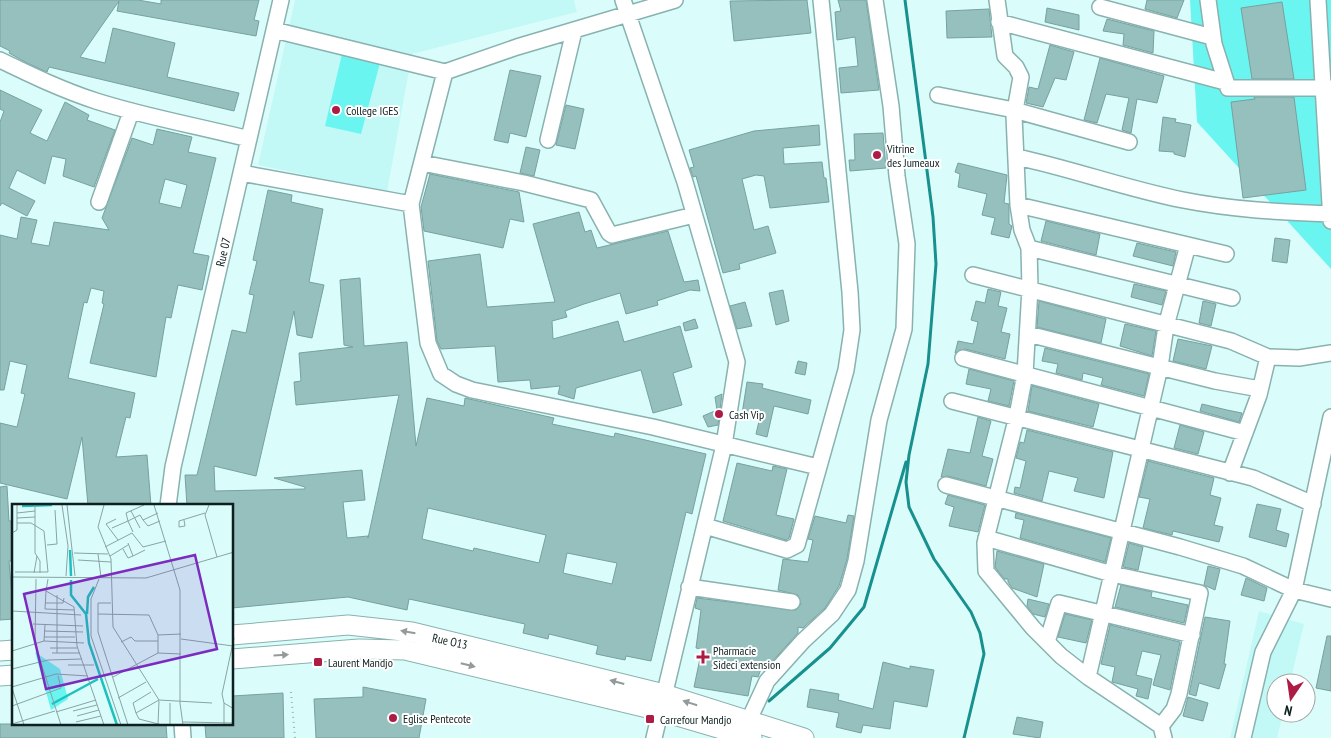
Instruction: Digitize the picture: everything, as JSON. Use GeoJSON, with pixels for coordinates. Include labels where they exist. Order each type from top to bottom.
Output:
{"type":"FeatureCollection","features":[{"type":"Feature","properties":{"kind":"main road","name":"Rue O13"},"geometry":{"type":"LineString","coordinates":[[234,635],[348,625],[384,628],[474,646],[662,702]]}},
{"type":"Feature","properties":{"kind":"main road","name":"Rue O13"},"geometry":{"type":"LineString","coordinates":[[234,659],[359,649],[405,650],[662,702]]}},
{"type":"Feature","properties":{"kind":"main road"},"geometry":{"type":"LineString","coordinates":[[662,702],[742,733],[804,738]]}},
{"type":"Feature","properties":{"kind":"street","name":"Rue 07"},"geometry":{"type":"LineString","coordinates":[[168,504],[173,467],[282,0]]}},
{"type":"Feature","properties":{"kind":"street"},"geometry":{"type":"LineString","coordinates":[[274,30],[445,72],[517,47],[574,31],[625,6],[675,0]]}},
{"type":"Feature","properties":{"kind":"street"},"geometry":{"type":"LineString","coordinates":[[705,526],[788,550],[793,549],[796,545],[846,370],[852,330],[850,292],[821,0]]}},
{"type":"Feature","properties":{"kind":"street"},"geometry":{"type":"LineString","coordinates":[[742,733],[767,681],[803,641],[832,614],[848,590],[856,562],[879,420],[904,329],[907,244],[897,176],[891,106],[875,0]]}},
{"type":"Feature","properties":{"kind":"street"},"geometry":{"type":"LineString","coordinates":[[986,538],[1112,574],[1200,593],[1174,709],[1162,732],[1088,677],[1047,642],[986,571],[984,557],[986,538],[1017,416],[1025,374],[1030,288],[1029,248],[1022,230],[1018,204],[1014,110],[1021,77],[1005,56],[997,0]]}},
{"type":"Feature","properties":{"kind":"street"},"geometry":{"type":"LineString","coordinates":[[1208,0],[1212,37],[1228,88],[1232,90],[1327,88]]}},
{"type":"Feature","properties":{"kind":"street"},"geometry":{"type":"LineString","coordinates":[[1318,0],[1327,88],[1331,220]]}},
{"type":"Feature","properties":{"kind":"street"},"geometry":{"type":"LineString","coordinates":[[625,6],[656,93],[737,362],[724,444],[705,526],[688,587],[654,738]]}},
{"type":"Feature","properties":{"kind":"street"},"geometry":{"type":"LineString","coordinates":[[1100,7],[1212,37]]}},
{"type":"Feature","properties":{"kind":"street"},"geometry":{"type":"LineString","coordinates":[[999,22],[1225,82]]}},
{"type":"Feature","properties":{"kind":"street"},"geometry":{"type":"LineString","coordinates":[[548,140],[574,31]]}},
{"type":"Feature","properties":{"kind":"street"},"geometry":{"type":"LineString","coordinates":[[0,60],[63,90],[132,112],[249,139]]}},
{"type":"Feature","properties":{"kind":"street"},"geometry":{"type":"LineString","coordinates":[[445,72],[411,204],[428,343],[441,374],[456,384],[472,390],[518,397],[818,467]]}},
{"type":"Feature","properties":{"kind":"street"},"geometry":{"type":"LineString","coordinates":[[938,95],[1014,110],[1129,142]]}},
{"type":"Feature","properties":{"kind":"street"},"geometry":{"type":"LineString","coordinates":[[99,202],[132,112]]}},
{"type":"Feature","properties":{"kind":"street"},"geometry":{"type":"LineString","coordinates":[[1017,157],[1069,168],[1190,202],[1269,213],[1331,214]]}},
{"type":"Feature","properties":{"kind":"street"},"geometry":{"type":"LineString","coordinates":[[422,163],[524,183],[591,200],[609,233],[612,235],[694,215]]}},
{"type":"Feature","properties":{"kind":"street"},"geometry":{"type":"LineString","coordinates":[[241,173],[411,204]]}},
{"type":"Feature","properties":{"kind":"street"},"geometry":{"type":"LineString","coordinates":[[1018,204],[1226,254]]}},
{"type":"Feature","properties":{"kind":"street"},"geometry":{"type":"LineString","coordinates":[[1088,677],[1160,367],[1166,326],[1188,245]]}},
{"type":"Feature","properties":{"kind":"street"},"geometry":{"type":"LineString","coordinates":[[1029,248],[1232,298]]}},
{"type":"Feature","properties":{"kind":"street"},"geometry":{"type":"LineString","coordinates":[[973,275],[1030,288],[1231,342],[1268,357],[1299,358],[1331,354]]}},
{"type":"Feature","properties":{"kind":"street"},"geometry":{"type":"LineString","coordinates":[[1028,334],[1215,381],[1260,389]]}},
{"type":"Feature","properties":{"kind":"street"},"geometry":{"type":"LineString","coordinates":[[1230,473],[1260,389],[1268,357]]}},
{"type":"Feature","properties":{"kind":"street"},"geometry":{"type":"LineString","coordinates":[[963,358],[1245,433]]}},
{"type":"Feature","properties":{"kind":"street"},"geometry":{"type":"LineString","coordinates":[[952,401],[1017,416],[1140,451],[1253,478],[1313,504]]}},
{"type":"Feature","properties":{"kind":"street"},"geometry":{"type":"LineString","coordinates":[[1244,738],[1263,652],[1294,590],[1331,417]]}},
{"type":"Feature","properties":{"kind":"street"},"geometry":{"type":"LineString","coordinates":[[946,485],[1243,566],[1294,590],[1331,599]]}},
{"type":"Feature","properties":{"kind":"street"},"geometry":{"type":"LineString","coordinates":[[688,587],[792,602]]}},
{"type":"Feature","properties":{"kind":"street"},"geometry":{"type":"LineString","coordinates":[[1047,642],[1060,603],[1192,635]]}},
{"type":"Feature","properties":{"kind":"path"},"geometry":{"type":"LineString","coordinates":[[291,692],[295,738]]}},
{"type":"Feature","properties":{"kind":"shaded area","name":"College IGES"},"geometry":{"type":"Polygon","coordinates":[[[295,0],[574,0],[577,12],[412,54],[387,192],[258,165],[295,0]]]}},
{"type":"Feature","properties":{"kind":"shaded area"},"geometry":{"type":"Polygon","coordinates":[[[1190,0],[1331,0],[1331,269],[1197,122],[1190,0]]]}},
{"type":"Feature","properties":{"kind":"shaded area"},"geometry":{"type":"Polygon","coordinates":[[[342,54],[380,63],[361,134],[325,126],[342,54]]]}},
{"type":"Feature","properties":{"kind":"shaded area"},"geometry":{"type":"Polygon","coordinates":[[[1259,611],[1304,624],[1292,673],[1266,673],[1266,723],[1281,723],[1277,738],[1230,738],[1259,611]]]}},
{"type":"Feature","properties":{"kind":"building"},"geometry":{"type":"Polygon","coordinates":[[[0,0],[138,0],[161,4],[161,0],[259,0],[254,20],[259,21],[256,36],[117,11],[119,1],[80,57],[105,63],[113,28],[175,43],[167,77],[239,93],[234,111],[49,67],[47,72],[27,63],[0,46],[0,0]]]}},
{"type":"Feature","properties":{"kind":"building"},"geometry":{"type":"Polygon","coordinates":[[[807,0],[811,33],[734,41],[730,1],[807,0]]]}},
{"type":"Feature","properties":{"kind":"building"},"geometry":{"type":"Polygon","coordinates":[[[838,0],[866,0],[879,90],[841,93],[839,68],[858,66],[855,37],[837,40],[835,12],[841,11],[838,0]]]}},
{"type":"Feature","properties":{"kind":"building"},"geometry":{"type":"Polygon","coordinates":[[[1147,0],[1184,0],[1177,18],[1145,9],[1147,0]]]}},
{"type":"Feature","properties":{"kind":"building"},"geometry":{"type":"Polygon","coordinates":[[[1282,2],[1294,79],[1252,79],[1241,8],[1282,2]]]}},
{"type":"Feature","properties":{"kind":"building"},"geometry":{"type":"Polygon","coordinates":[[[1047,8],[1079,15],[1079,30],[1045,22],[1047,8]]]}},
{"type":"Feature","properties":{"kind":"building"},"geometry":{"type":"Polygon","coordinates":[[[989,9],[992,37],[947,38],[946,11],[989,9]]]}},
{"type":"Feature","properties":{"kind":"building"},"geometry":{"type":"Polygon","coordinates":[[[1107,19],[1154,31],[1153,53],[1123,45],[1124,34],[1103,31],[1107,19]]]}},
{"type":"Feature","properties":{"kind":"building"},"geometry":{"type":"Polygon","coordinates":[[[1050,45],[1074,52],[1066,80],[1055,78],[1043,107],[1026,103],[1029,87],[1038,89],[1050,45]]]}},
{"type":"Feature","properties":{"kind":"building"},"geometry":{"type":"Polygon","coordinates":[[[1100,58],[1164,76],[1157,103],[1137,99],[1131,133],[1122,130],[1129,98],[1106,94],[1097,123],[1084,120],[1100,58]]]}},
{"type":"Feature","properties":{"kind":"building"},"geometry":{"type":"Polygon","coordinates":[[[510,70],[541,76],[526,137],[510,133],[508,143],[494,140],[510,70]]]}},
{"type":"Feature","properties":{"kind":"building"},"geometry":{"type":"Polygon","coordinates":[[[0,90],[42,110],[30,133],[47,141],[65,102],[89,115],[87,120],[115,130],[94,187],[63,176],[66,159],[52,156],[45,184],[17,170],[9,188],[35,201],[27,216],[2,203],[0,206],[0,122],[4,111],[0,109],[0,90]]]}},
{"type":"Feature","properties":{"kind":"building"},"geometry":{"type":"Polygon","coordinates":[[[1254,97],[1294,97],[1306,190],[1243,198],[1231,102],[1255,99],[1254,97]]]}},
{"type":"Feature","properties":{"kind":"building"},"geometry":{"type":"Polygon","coordinates":[[[566,105],[584,109],[575,149],[556,145],[566,105]]]}},
{"type":"Feature","properties":{"kind":"building"},"geometry":{"type":"Polygon","coordinates":[[[1163,117],[1176,119],[1175,122],[1191,125],[1185,157],[1174,154],[1174,152],[1159,151],[1163,117]]]}},
{"type":"Feature","properties":{"kind":"building"},"geometry":{"type":"Polygon","coordinates":[[[819,125],[820,145],[783,148],[784,164],[822,162],[829,202],[770,208],[764,176],[756,175],[742,179],[754,230],[768,226],[776,253],[739,264],[740,269],[723,273],[696,176],[693,177],[690,168],[694,167],[689,150],[754,131],[819,125]]]}},
{"type":"Feature","properties":{"kind":"building"},"geometry":{"type":"Polygon","coordinates":[[[157,129],[192,137],[188,152],[216,158],[193,253],[209,256],[202,290],[178,285],[171,318],[166,317],[156,377],[90,363],[104,304],[102,303],[104,291],[91,288],[87,303],[84,302],[68,378],[135,393],[130,418],[126,417],[116,457],[147,455],[151,504],[88,504],[82,437],[67,499],[0,483],[0,423],[17,427],[25,394],[21,393],[27,365],[10,361],[4,390],[0,390],[0,235],[17,239],[21,217],[37,220],[31,243],[49,246],[54,222],[109,230],[102,218],[132,138],[153,145],[157,129]],[[165,179],[159,203],[181,208],[187,185],[165,179]]]}},
{"type":"Feature","properties":{"kind":"building"},"geometry":{"type":"Polygon","coordinates":[[[883,133],[886,168],[850,171],[849,160],[855,160],[854,134],[883,133]]]}},
{"type":"Feature","properties":{"kind":"building"},"geometry":{"type":"Polygon","coordinates":[[[526,147],[540,150],[534,176],[520,173],[526,147]]]}},
{"type":"Feature","properties":{"kind":"building"},"geometry":{"type":"Polygon","coordinates":[[[958,163],[1007,175],[1004,203],[1009,204],[1009,224],[1012,226],[1009,238],[991,234],[995,218],[982,215],[987,194],[958,187],[960,174],[955,172],[958,163]]]}},
{"type":"Feature","properties":{"kind":"building"},"geometry":{"type":"Polygon","coordinates":[[[430,174],[519,192],[524,222],[510,219],[503,248],[424,231],[421,207],[430,174]]]}},
{"type":"Feature","properties":{"kind":"building"},"geometry":{"type":"Polygon","coordinates":[[[268,190],[292,195],[291,202],[323,209],[309,282],[324,285],[312,338],[297,335],[294,311],[256,476],[214,466],[215,491],[305,489],[305,487],[274,478],[362,470],[365,500],[343,502],[347,538],[368,536],[368,538],[399,395],[296,405],[294,382],[301,381],[299,353],[353,347],[344,345],[340,280],[360,278],[364,346],[407,342],[416,446],[427,398],[464,406],[465,398],[554,418],[552,424],[614,437],[615,433],[706,454],[692,514],[686,512],[651,661],[626,656],[625,660],[596,654],[598,646],[549,634],[548,639],[523,633],[525,624],[409,599],[407,610],[348,597],[234,608],[234,504],[187,504],[185,475],[197,475],[232,330],[246,333],[254,295],[249,294],[257,261],[253,260],[268,190]],[[428,508],[422,539],[473,551],[474,548],[539,563],[546,535],[428,508]],[[567,553],[563,573],[612,584],[617,563],[567,553]]]}},
{"type":"Feature","properties":{"kind":"building"},"geometry":{"type":"Polygon","coordinates":[[[579,212],[585,232],[591,230],[597,248],[668,231],[684,282],[698,280],[700,291],[690,290],[657,301],[658,305],[626,314],[620,293],[584,304],[565,311],[567,317],[552,321],[553,339],[618,321],[624,342],[680,326],[692,367],[673,373],[682,405],[653,413],[641,370],[576,388],[574,399],[558,394],[560,386],[531,389],[530,380],[498,382],[495,346],[441,349],[437,341],[428,261],[480,254],[487,307],[555,302],[533,224],[579,212]]]}},
{"type":"Feature","properties":{"kind":"building"},"geometry":{"type":"Polygon","coordinates":[[[1046,221],[1100,234],[1096,255],[1041,241],[1046,221]]]}},
{"type":"Feature","properties":{"kind":"building"},"geometry":{"type":"Polygon","coordinates":[[[1275,238],[1290,240],[1287,263],[1272,261],[1275,238]]]}},
{"type":"Feature","properties":{"kind":"building"},"geometry":{"type":"Polygon","coordinates":[[[1137,243],[1176,252],[1173,266],[1133,256],[1137,243]]]}},
{"type":"Feature","properties":{"kind":"building"},"geometry":{"type":"Polygon","coordinates":[[[1134,284],[1166,291],[1162,305],[1131,297],[1134,284]]]}},
{"type":"Feature","properties":{"kind":"building"},"geometry":{"type":"Polygon","coordinates":[[[988,289],[1001,292],[998,306],[1007,308],[1001,332],[1010,334],[1005,359],[965,349],[955,353],[958,341],[973,344],[978,322],[971,320],[976,301],[985,303],[988,289]]]}},
{"type":"Feature","properties":{"kind":"building"},"geometry":{"type":"Polygon","coordinates":[[[783,290],[789,321],[776,325],[769,293],[783,290]]]}},
{"type":"Feature","properties":{"kind":"building"},"geometry":{"type":"Polygon","coordinates":[[[1039,301],[1106,319],[1101,343],[1037,327],[1039,301]]]}},
{"type":"Feature","properties":{"kind":"building"},"geometry":{"type":"Polygon","coordinates":[[[1203,301],[1216,304],[1211,326],[1199,323],[1203,301]]]}},
{"type":"Feature","properties":{"kind":"building"},"geometry":{"type":"Polygon","coordinates":[[[745,302],[752,326],[737,329],[730,306],[745,302]]]}},
{"type":"Feature","properties":{"kind":"building"},"geometry":{"type":"Polygon","coordinates":[[[695,319],[698,328],[685,331],[683,323],[695,319]]]}},
{"type":"Feature","properties":{"kind":"building"},"geometry":{"type":"Polygon","coordinates":[[[1125,324],[1156,331],[1152,356],[1120,346],[1125,324]]]}},
{"type":"Feature","properties":{"kind":"building"},"geometry":{"type":"Polygon","coordinates":[[[1178,339],[1212,346],[1206,369],[1173,361],[1178,339]]]}},
{"type":"Feature","properties":{"kind":"building"},"geometry":{"type":"Polygon","coordinates":[[[1045,348],[1149,374],[1144,396],[1101,385],[1103,378],[1083,373],[1082,380],[1056,373],[1058,364],[1042,361],[1045,348]]]}},
{"type":"Feature","properties":{"kind":"building"},"geometry":{"type":"Polygon","coordinates":[[[798,361],[807,363],[805,375],[795,373],[798,361]]]}},
{"type":"Feature","properties":{"kind":"building"},"geometry":{"type":"Polygon","coordinates":[[[969,369],[1014,381],[1009,406],[988,401],[991,389],[966,384],[969,369]]]}},
{"type":"Feature","properties":{"kind":"building"},"geometry":{"type":"Polygon","coordinates":[[[747,382],[763,384],[762,388],[811,400],[808,414],[774,406],[767,437],[756,434],[760,417],[742,414],[747,382]]]}},
{"type":"Feature","properties":{"kind":"building"},"geometry":{"type":"Polygon","coordinates":[[[1032,386],[1099,404],[1093,427],[1028,411],[1032,386]]]}},
{"type":"Feature","properties":{"kind":"building"},"geometry":{"type":"Polygon","coordinates":[[[722,394],[718,425],[708,427],[703,416],[717,410],[715,397],[722,394]]]}},
{"type":"Feature","properties":{"kind":"building"},"geometry":{"type":"Polygon","coordinates":[[[1202,404],[1242,413],[1239,422],[1200,411],[1202,404]]]}},
{"type":"Feature","properties":{"kind":"building"},"geometry":{"type":"Polygon","coordinates":[[[978,417],[991,421],[982,456],[993,459],[986,486],[948,476],[941,477],[948,449],[970,453],[978,417]]]}},
{"type":"Feature","properties":{"kind":"building"},"geometry":{"type":"Polygon","coordinates":[[[1180,425],[1204,432],[1198,454],[1174,448],[1180,425]]]}},
{"type":"Feature","properties":{"kind":"building"},"geometry":{"type":"Polygon","coordinates":[[[1027,430],[1113,452],[1104,498],[1074,491],[1078,478],[1049,471],[1042,501],[1014,493],[1015,487],[1020,488],[1026,461],[1016,458],[1020,442],[1024,443],[1027,430]]]}},
{"type":"Feature","properties":{"kind":"building"},"geometry":{"type":"Polygon","coordinates":[[[1148,461],[1214,478],[1210,495],[1221,498],[1214,525],[1223,527],[1219,542],[1173,531],[1172,535],[1143,528],[1150,499],[1139,497],[1148,461]]]}},
{"type":"Feature","properties":{"kind":"building"},"geometry":{"type":"Polygon","coordinates":[[[737,463],[772,471],[773,466],[787,469],[776,515],[794,519],[789,538],[786,540],[723,521],[737,463]]]}},
{"type":"Feature","properties":{"kind":"building"},"geometry":{"type":"Polygon","coordinates":[[[7,486],[9,521],[12,521],[12,561],[9,561],[12,619],[0,620],[0,487],[7,486]]]}},
{"type":"Feature","properties":{"kind":"building"},"geometry":{"type":"Polygon","coordinates":[[[948,495],[985,505],[978,532],[949,526],[954,507],[945,504],[948,495]]]}},
{"type":"Feature","properties":{"kind":"building"},"geometry":{"type":"Polygon","coordinates":[[[1257,504],[1281,509],[1276,530],[1289,534],[1286,547],[1249,537],[1257,504]]]}},
{"type":"Feature","properties":{"kind":"building"},"geometry":{"type":"Polygon","coordinates":[[[1016,513],[1111,538],[1105,562],[1020,538],[1024,520],[1015,518],[1016,513]]]}},
{"type":"Feature","properties":{"kind":"building"},"geometry":{"type":"Polygon","coordinates":[[[848,515],[854,516],[847,559],[839,586],[825,608],[803,628],[798,627],[798,633],[769,665],[763,664],[758,677],[752,676],[748,696],[694,687],[702,649],[696,648],[701,610],[695,608],[697,598],[796,610],[801,604],[798,595],[778,590],[783,559],[808,562],[813,540],[808,539],[815,516],[846,523],[848,515]]]}},
{"type":"Feature","properties":{"kind":"building"},"geometry":{"type":"Polygon","coordinates":[[[1129,543],[1143,547],[1138,570],[1123,567],[1129,543]]]}},
{"type":"Feature","properties":{"kind":"building"},"geometry":{"type":"Polygon","coordinates":[[[997,551],[1044,564],[1037,597],[1012,588],[1008,579],[1004,579],[995,567],[997,551]]]}},
{"type":"Feature","properties":{"kind":"building"},"geometry":{"type":"Polygon","coordinates":[[[1208,566],[1220,569],[1215,590],[1204,585],[1208,566]]]}},
{"type":"Feature","properties":{"kind":"building"},"geometry":{"type":"Polygon","coordinates":[[[1246,578],[1267,588],[1264,601],[1241,595],[1246,578]]]}},
{"type":"Feature","properties":{"kind":"building"},"geometry":{"type":"Polygon","coordinates":[[[1121,585],[1152,592],[1151,597],[1188,605],[1184,623],[1115,607],[1121,585]]]}},
{"type":"Feature","properties":{"kind":"building"},"geometry":{"type":"Polygon","coordinates":[[[1028,599],[1049,604],[1045,617],[1033,614],[1027,606],[1028,599]]]}},
{"type":"Feature","properties":{"kind":"building"},"geometry":{"type":"Polygon","coordinates":[[[1065,614],[1092,620],[1086,643],[1058,637],[1065,614]]]}},
{"type":"Feature","properties":{"kind":"building"},"geometry":{"type":"Polygon","coordinates":[[[1205,617],[1230,621],[1224,664],[1226,664],[1219,689],[1199,683],[1196,696],[1189,694],[1205,617]]]}},
{"type":"Feature","properties":{"kind":"building"},"geometry":{"type":"Polygon","coordinates":[[[1110,625],[1180,642],[1170,690],[1153,685],[1161,655],[1142,651],[1136,675],[1152,679],[1148,699],[1136,696],[1138,689],[1112,682],[1115,667],[1101,664],[1110,625]]]}},
{"type":"Feature","properties":{"kind":"building"},"geometry":{"type":"Polygon","coordinates":[[[1327,636],[1331,636],[1331,691],[1316,688],[1327,636]]]}},
{"type":"Feature","properties":{"kind":"building"},"geometry":{"type":"Polygon","coordinates":[[[883,662],[910,669],[910,666],[934,670],[927,707],[894,701],[890,729],[863,725],[861,733],[836,727],[839,713],[807,707],[810,689],[839,694],[838,700],[873,709],[883,662]]]}},
{"type":"Feature","properties":{"kind":"building"},"geometry":{"type":"Polygon","coordinates":[[[363,687],[426,699],[419,738],[316,738],[314,699],[363,697],[363,687]]]}},
{"type":"Feature","properties":{"kind":"building"},"geometry":{"type":"Polygon","coordinates":[[[283,693],[284,738],[206,738],[205,726],[234,726],[234,696],[283,693]]]}},
{"type":"Feature","properties":{"kind":"building"},"geometry":{"type":"Polygon","coordinates":[[[1188,697],[1208,703],[1203,721],[1183,716],[1188,697]]]}},
{"type":"Feature","properties":{"kind":"building"},"geometry":{"type":"Polygon","coordinates":[[[1017,717],[1043,722],[1040,738],[1013,734],[1017,717]]]}},
{"type":"Feature","properties":{"kind":"building"},"geometry":{"type":"Polygon","coordinates":[[[0,724],[12,724],[12,726],[166,726],[167,738],[0,738],[0,724]]]}},
{"type":"Feature","properties":{"kind":"waterway"},"geometry":{"type":"LineString","coordinates":[[905,0],[933,217],[936,264],[928,364],[909,455],[906,482],[909,507],[934,559],[971,612],[980,633],[984,654],[964,738]]}},
{"type":"Feature","properties":{"kind":"waterway"},"geometry":{"type":"LineString","coordinates":[[769,701],[830,648],[864,607],[906,462]]}},
{"type":"Feature","properties":{"kind":"place","name":"College IGES"},"geometry":{"type":"Point","coordinates":[336,110]}},
{"type":"Feature","properties":{"kind":"place","name":"Vitrine des Jumeaux"},"geometry":{"type":"Point","coordinates":[877,155]}},
{"type":"Feature","properties":{"kind":"place","name":"Cash Vip"},"geometry":{"type":"Point","coordinates":[719,414]}},
{"type":"Feature","properties":{"kind":"place","name":"Pharmacie Sideci extension"},"geometry":{"type":"Point","coordinates":[703,657]}},
{"type":"Feature","properties":{"kind":"place","name":"Laurent Mandjo"},"geometry":{"type":"Point","coordinates":[318,662]}},
{"type":"Feature","properties":{"kind":"place","name":"Eglise Pentecote"},"geometry":{"type":"Point","coordinates":[393,718]}},
{"type":"Feature","properties":{"kind":"place","name":"Carrefour Mandjo"},"geometry":{"type":"Point","coordinates":[650,719]}}]}
